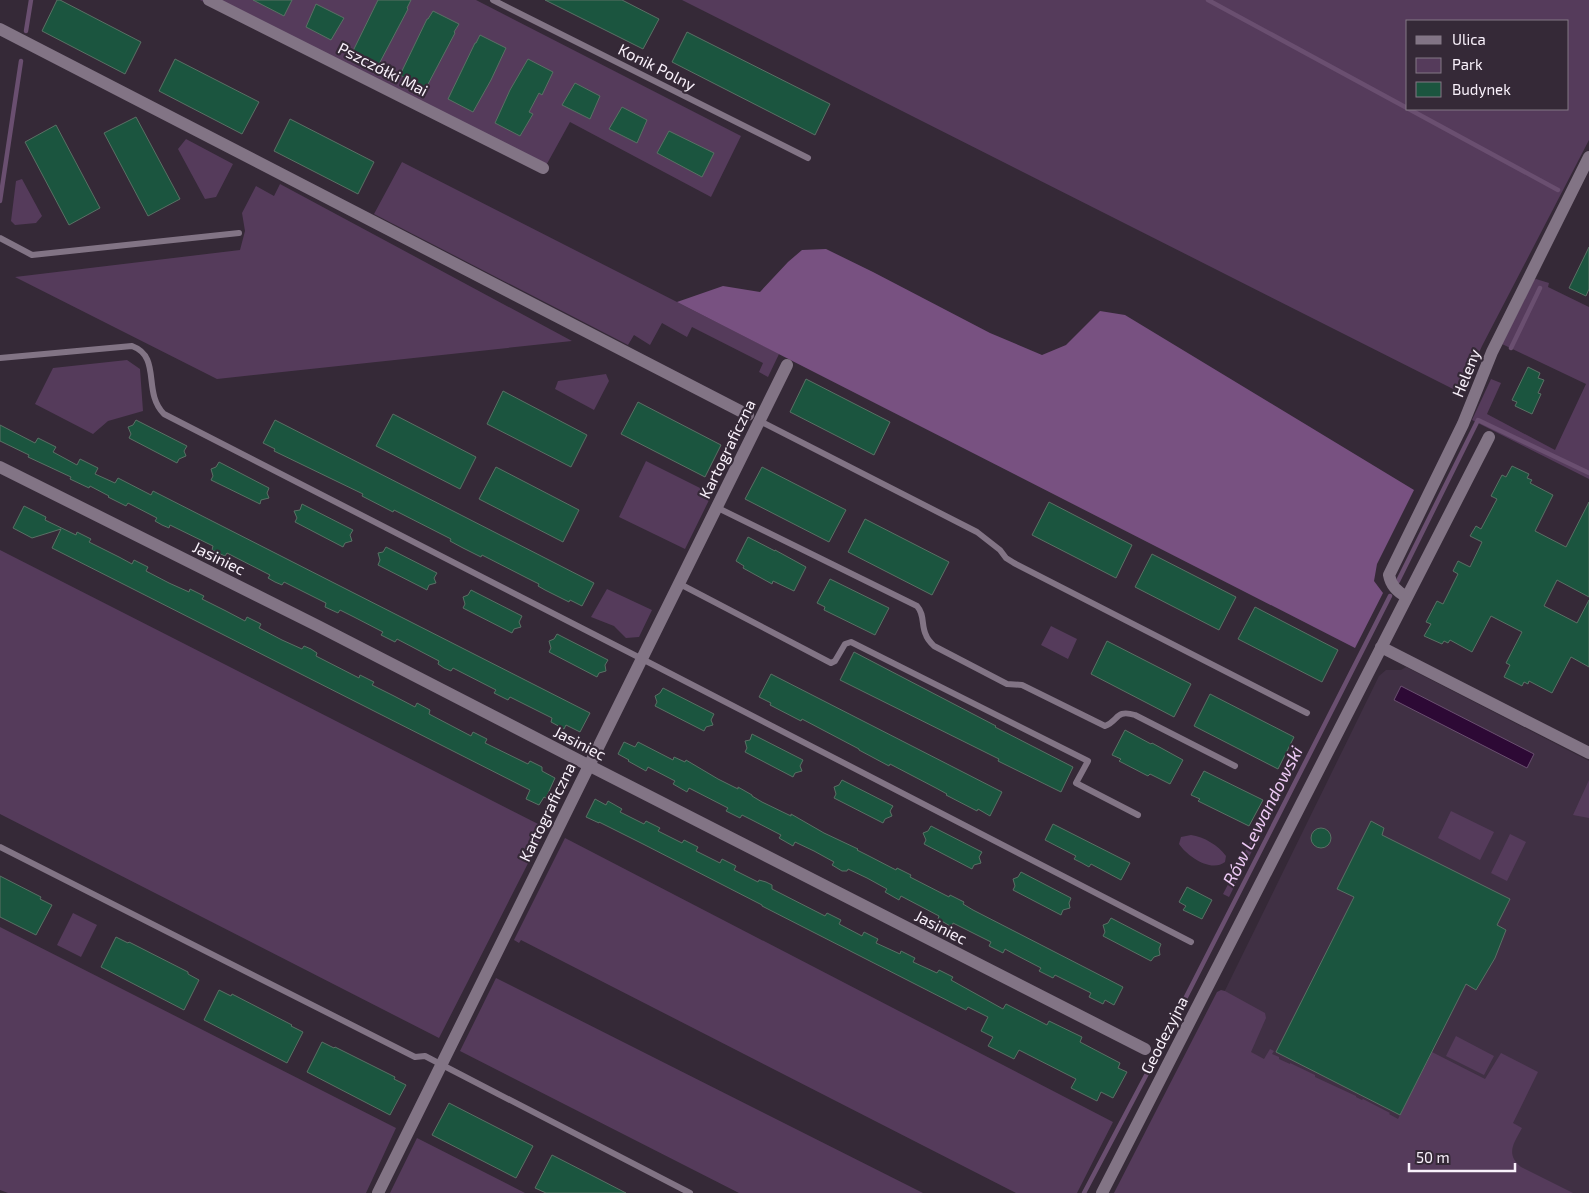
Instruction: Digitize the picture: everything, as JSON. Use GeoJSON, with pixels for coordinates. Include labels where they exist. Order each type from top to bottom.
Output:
{"type":"FeatureCollection","features":[{"type":"Feature","properties":{"kind":"street","name":"Pszczółki Mai"},"geometry":{"type":"LineString","coordinates":[[209,0],[543,168]]}},
{"type":"Feature","properties":{"kind":"street"},"geometry":{"type":"LineString","coordinates":[[0,29],[754,418]]}},
{"type":"Feature","properties":{"kind":"street","name":"Heleny"},"geometry":{"type":"LineString","coordinates":[[1407,597],[1399,593],[1391,583],[1389,575],[1463,424],[1492,352],[1589,158]]}},
{"type":"Feature","properties":{"kind":"street","name":"Kartograficzna"},"geometry":{"type":"LineString","coordinates":[[378,1193],[716,507],[754,418],[787,365]]}},
{"type":"Feature","properties":{"kind":"street","name":"Geodezyjna"},"geometry":{"type":"LineString","coordinates":[[1102,1193],[1489,437]]}},
{"type":"Feature","properties":{"kind":"street","name":"Jasiniec"},"geometry":{"type":"LineString","coordinates":[[0,467],[318,626],[1144,1049]]}},
{"type":"Feature","properties":{"kind":"street"},"geometry":{"type":"LineString","coordinates":[[1381,647],[1589,754]]}},
{"type":"Feature","properties":{"kind":"lane","name":"Konik Polny"},"geometry":{"type":"LineString","coordinates":[[493,0],[808,158]]}},
{"type":"Feature","properties":{"kind":"lane"},"geometry":{"type":"LineString","coordinates":[[0,238],[32,255],[239,233]]}},
{"type":"Feature","properties":{"kind":"lane"},"geometry":{"type":"LineString","coordinates":[[0,358],[132,346],[139,348],[148,360],[155,404],[164,414],[642,658],[1191,942]]}},
{"type":"Feature","properties":{"kind":"lane"},"geometry":{"type":"LineString","coordinates":[[754,418],[977,532],[1014,563],[1307,713]]}},
{"type":"Feature","properties":{"kind":"lane"},"geometry":{"type":"LineString","coordinates":[[716,507],[917,606],[923,617],[926,636],[934,646],[1006,684],[1022,684],[1106,726],[1118,715],[1128,713],[1134,715],[1235,766]]}},
{"type":"Feature","properties":{"kind":"lane"},"geometry":{"type":"LineString","coordinates":[[678,583],[833,663],[845,644],[851,642],[968,700],[1088,761],[1076,784],[1138,815]]}},
{"type":"Feature","properties":{"kind":"lane"},"geometry":{"type":"LineString","coordinates":[[0,848],[415,1058],[424,1056],[441,1064],[690,1193]]}},
{"type":"Feature","properties":{"kind":"shaded area"},"geometry":{"type":"Polygon","coordinates":[[[826,249],[990,333],[1042,355],[1066,345],[1100,311],[1125,315],[1414,490],[1377,564],[1374,581],[1383,593],[1355,648],[677,302],[723,286],[760,292],[802,250],[826,249]]]}},
{"type":"Feature","properties":{"kind":"shaded area"},"geometry":{"type":"Polygon","coordinates":[[[1406,667],[1589,761],[1589,1193],[1441,1193],[1187,1068],[1379,676],[1386,670],[1401,670],[1406,667]]]}},
{"type":"Feature","properties":{"kind":"shaded area"},"geometry":{"type":"Polygon","coordinates":[[[1401,686],[1534,754],[1527,768],[1394,700],[1401,686]]]}},
{"type":"Feature","properties":{"kind":"green space"},"geometry":{"type":"Polygon","coordinates":[[[200,0],[476,0],[741,136],[711,197],[570,122],[543,171],[200,0]]]}},
{"type":"Feature","properties":{"kind":"green space"},"geometry":{"type":"Polygon","coordinates":[[[682,0],[1589,0],[1589,140],[1482,346],[1461,393],[682,0]]]}},
{"type":"Feature","properties":{"kind":"green space"},"geometry":{"type":"Polygon","coordinates":[[[186,139],[233,164],[216,197],[205,199],[178,149],[186,139]]]}},
{"type":"Feature","properties":{"kind":"green space"},"geometry":{"type":"Polygon","coordinates":[[[402,162],[779,354],[768,377],[759,372],[763,363],[692,327],[687,337],[662,323],[650,345],[634,335],[628,345],[374,214],[402,162]]]}},
{"type":"Feature","properties":{"kind":"green space"},"geometry":{"type":"Polygon","coordinates":[[[22,179],[42,216],[36,223],[15,225],[11,221],[16,181],[22,179]]]}},
{"type":"Feature","properties":{"kind":"green space"},"geometry":{"type":"Polygon","coordinates":[[[280,184],[572,341],[217,379],[15,277],[240,250],[245,231],[242,213],[256,186],[274,196],[280,184]]]}},
{"type":"Feature","properties":{"kind":"green space"},"geometry":{"type":"Polygon","coordinates":[[[1536,279],[1549,283],[1548,287],[1589,307],[1589,479],[1472,420],[1491,379],[1501,383],[1487,414],[1555,450],[1586,384],[1502,344],[1536,279]]]}},
{"type":"Feature","properties":{"kind":"green space"},"geometry":{"type":"Polygon","coordinates":[[[127,360],[140,369],[143,411],[108,421],[93,434],[35,404],[53,368],[127,360]]]}},
{"type":"Feature","properties":{"kind":"green space"},"geometry":{"type":"Polygon","coordinates":[[[606,374],[609,381],[594,410],[555,389],[558,381],[606,374]]]}},
{"type":"Feature","properties":{"kind":"green space"},"geometry":{"type":"Polygon","coordinates":[[[646,461],[712,494],[685,549],[619,517],[646,461]]]}},
{"type":"Feature","properties":{"kind":"green space"},"geometry":{"type":"Polygon","coordinates":[[[0,550],[546,828],[439,1038],[0,814],[0,550]]]}},
{"type":"Feature","properties":{"kind":"green space"},"geometry":{"type":"Polygon","coordinates":[[[607,589],[652,610],[639,637],[626,638],[614,626],[591,617],[607,589]]]}},
{"type":"Feature","properties":{"kind":"green space"},"geometry":{"type":"Polygon","coordinates":[[[1051,626],[1077,639],[1068,659],[1041,645],[1051,626]]]}},
{"type":"Feature","properties":{"kind":"green space"},"geometry":{"type":"Polygon","coordinates":[[[1589,780],[1589,818],[1573,815],[1589,780]]]}},
{"type":"Feature","properties":{"kind":"green space"},"geometry":{"type":"Polygon","coordinates":[[[1281,782],[1285,785],[1229,897],[1223,894],[1281,782]]]}},
{"type":"Feature","properties":{"kind":"green space"},"geometry":{"type":"Polygon","coordinates":[[[1451,811],[1494,832],[1480,860],[1438,838],[1451,811]]]}},
{"type":"Feature","properties":{"kind":"green space"},"geometry":{"type":"Polygon","coordinates":[[[1510,834],[1526,842],[1507,881],[1491,873],[1510,834]]]}},
{"type":"Feature","properties":{"kind":"green space"},"geometry":{"type":"Polygon","coordinates":[[[1191,835],[1215,845],[1226,856],[1225,862],[1213,866],[1193,858],[1179,844],[1181,837],[1191,835]]]}},
{"type":"Feature","properties":{"kind":"green space"},"geometry":{"type":"Polygon","coordinates":[[[565,838],[1113,1122],[1077,1193],[1016,1193],[521,940],[519,943],[514,940],[565,838]]]}},
{"type":"Feature","properties":{"kind":"green space"},"geometry":{"type":"Polygon","coordinates":[[[73,913],[97,925],[81,957],[57,945],[73,913]]]}},
{"type":"Feature","properties":{"kind":"green space"},"geometry":{"type":"Polygon","coordinates":[[[0,927],[396,1128],[366,1193],[8,1193],[0,1190],[0,927]]]}},
{"type":"Feature","properties":{"kind":"green space"},"geometry":{"type":"Polygon","coordinates":[[[496,978],[923,1193],[739,1193],[460,1051],[496,978]]]}},
{"type":"Feature","properties":{"kind":"green space"},"geometry":{"type":"Polygon","coordinates":[[[1221,990],[1265,1013],[1266,1018],[1251,1052],[1264,1059],[1270,1049],[1274,1051],[1272,1054],[1279,1057],[1279,1059],[1363,1099],[1398,1119],[1432,1052],[1485,1079],[1501,1053],[1538,1072],[1513,1123],[1522,1128],[1512,1148],[1513,1158],[1521,1167],[1573,1193],[1114,1193],[1217,992],[1221,990]]]}},
{"type":"Feature","properties":{"kind":"green space"},"geometry":{"type":"Polygon","coordinates":[[[1456,1036],[1494,1056],[1484,1075],[1446,1056],[1456,1036]]]}},
{"type":"Feature","properties":{"kind":"green space"},"geometry":{"type":"Polygon","coordinates":[[[417,1138],[525,1193],[390,1193],[417,1138]]]}},
{"type":"Feature","properties":{"kind":"building"},"geometry":{"type":"Polygon","coordinates":[[[57,0],[141,42],[125,74],[42,31],[57,0]]]}},
{"type":"Feature","properties":{"kind":"building"},"geometry":{"type":"Polygon","coordinates":[[[253,0],[292,0],[284,16],[253,0]]]}},
{"type":"Feature","properties":{"kind":"building"},"geometry":{"type":"Polygon","coordinates":[[[378,0],[411,0],[379,64],[353,51],[378,0]]]}},
{"type":"Feature","properties":{"kind":"building"},"geometry":{"type":"Polygon","coordinates":[[[545,0],[622,0],[659,19],[643,49],[545,0]]]}},
{"type":"Feature","properties":{"kind":"building"},"geometry":{"type":"Polygon","coordinates":[[[316,4],[344,18],[331,40],[306,27],[316,4]]]}},
{"type":"Feature","properties":{"kind":"building"},"geometry":{"type":"Polygon","coordinates":[[[433,11],[459,24],[426,88],[400,75],[427,19],[433,11]]]}},
{"type":"Feature","properties":{"kind":"building"},"geometry":{"type":"Polygon","coordinates":[[[687,32],[830,104],[815,135],[672,62],[687,32]]]}},
{"type":"Feature","properties":{"kind":"building"},"geometry":{"type":"Polygon","coordinates":[[[480,35],[506,48],[473,112],[448,99],[480,35]]]}},
{"type":"Feature","properties":{"kind":"building"},"geometry":{"type":"Polygon","coordinates":[[[175,59],[259,102],[242,134],[159,91],[175,59]]]}},
{"type":"Feature","properties":{"kind":"building"},"geometry":{"type":"Polygon","coordinates":[[[528,59],[553,72],[542,95],[539,93],[529,112],[533,114],[520,136],[495,123],[510,90],[528,59]]]}},
{"type":"Feature","properties":{"kind":"building"},"geometry":{"type":"Polygon","coordinates":[[[575,83],[600,96],[590,119],[562,105],[575,83]]]}},
{"type":"Feature","properties":{"kind":"building"},"geometry":{"type":"Polygon","coordinates":[[[622,107],[647,120],[637,143],[609,129],[622,107]]]}},
{"type":"Feature","properties":{"kind":"building"},"geometry":{"type":"Polygon","coordinates":[[[136,117],[180,199],[148,216],[104,133],[136,117]]]}},
{"type":"Feature","properties":{"kind":"building"},"geometry":{"type":"Polygon","coordinates":[[[290,119],[374,162],[358,194],[274,151],[290,119]]]}},
{"type":"Feature","properties":{"kind":"building"},"geometry":{"type":"Polygon","coordinates":[[[56,125],[100,208],[69,225],[25,142],[56,125]]]}},
{"type":"Feature","properties":{"kind":"building"},"geometry":{"type":"Polygon","coordinates":[[[669,131],[714,153],[702,177],[657,153],[669,131]]]}},
{"type":"Feature","properties":{"kind":"building"},"geometry":{"type":"Polygon","coordinates":[[[1589,247],[1589,289],[1586,296],[1569,288],[1589,247]]]}},
{"type":"Feature","properties":{"kind":"building"},"geometry":{"type":"Polygon","coordinates":[[[1528,367],[1540,373],[1538,378],[1544,380],[1538,393],[1541,394],[1532,414],[1515,406],[1517,402],[1512,400],[1528,367]]]}},
{"type":"Feature","properties":{"kind":"building"},"geometry":{"type":"Polygon","coordinates":[[[806,379],[890,422],[874,455],[790,412],[806,379]]]}},
{"type":"Feature","properties":{"kind":"building"},"geometry":{"type":"Polygon","coordinates":[[[503,391],[587,435],[571,467],[487,424],[503,391]]]}},
{"type":"Feature","properties":{"kind":"building"},"geometry":{"type":"Polygon","coordinates":[[[638,402],[721,445],[705,477],[621,434],[638,402]]]}},
{"type":"Feature","properties":{"kind":"building"},"geometry":{"type":"Polygon","coordinates":[[[393,414],[476,457],[460,489],[376,446],[393,414]]]}},
{"type":"Feature","properties":{"kind":"building"},"geometry":{"type":"Polygon","coordinates":[[[136,420],[187,446],[184,451],[186,456],[179,459],[177,463],[129,438],[131,434],[128,427],[133,425],[136,420]]]}},
{"type":"Feature","properties":{"kind":"building"},"geometry":{"type":"Polygon","coordinates":[[[275,420],[594,583],[582,606],[545,590],[538,586],[539,584],[482,555],[481,557],[463,548],[450,541],[451,539],[394,510],[393,512],[362,496],[363,494],[274,451],[275,449],[263,443],[275,420]]]}},
{"type":"Feature","properties":{"kind":"building"},"geometry":{"type":"Polygon","coordinates":[[[0,425],[35,443],[38,438],[56,447],[53,452],[77,465],[80,459],[98,468],[95,474],[115,483],[118,478],[151,495],[153,491],[590,713],[580,732],[566,725],[564,729],[551,722],[552,718],[510,697],[508,700],[494,693],[496,690],[453,668],[451,671],[444,668],[438,664],[439,661],[397,639],[395,642],[381,635],[383,632],[354,617],[340,610],[338,613],[325,607],[326,603],[284,582],[282,585],[275,582],[268,578],[270,575],[227,553],[225,556],[212,550],[213,546],[170,525],[169,528],[162,525],[155,521],[157,518],[128,503],[126,506],[90,486],[89,488],[70,479],[71,477],[28,457],[29,455],[0,441],[0,425]]]}},
{"type":"Feature","properties":{"kind":"building"},"geometry":{"type":"Polygon","coordinates":[[[219,462],[269,488],[267,493],[269,498],[261,500],[260,504],[211,480],[213,476],[211,469],[216,467],[219,462]]]}},
{"type":"Feature","properties":{"kind":"building"},"geometry":{"type":"Polygon","coordinates":[[[1512,466],[1529,474],[1527,478],[1532,480],[1530,483],[1553,495],[1535,531],[1566,547],[1589,502],[1589,597],[1557,580],[1544,606],[1577,623],[1589,600],[1589,667],[1571,657],[1552,693],[1529,681],[1528,684],[1524,682],[1522,686],[1504,677],[1510,665],[1506,663],[1522,632],[1491,616],[1472,652],[1450,640],[1448,643],[1444,641],[1442,644],[1424,636],[1431,624],[1426,622],[1437,601],[1443,604],[1458,574],[1453,571],[1458,561],[1470,567],[1482,542],[1470,536],[1476,526],[1481,529],[1497,499],[1491,496],[1502,475],[1506,477],[1512,466]]]}},
{"type":"Feature","properties":{"kind":"building"},"geometry":{"type":"Polygon","coordinates":[[[496,467],[579,510],[563,542],[479,499],[496,467]]]}},
{"type":"Feature","properties":{"kind":"building"},"geometry":{"type":"Polygon","coordinates":[[[762,467],[846,510],[829,542],[745,499],[762,467]]]}},
{"type":"Feature","properties":{"kind":"building"},"geometry":{"type":"Polygon","coordinates":[[[1049,502],[1132,545],[1116,578],[1032,535],[1049,502]]]}},
{"type":"Feature","properties":{"kind":"building"},"geometry":{"type":"Polygon","coordinates":[[[302,504],[353,530],[350,535],[352,541],[345,543],[343,547],[295,522],[297,518],[294,511],[300,510],[302,504]]]}},
{"type":"Feature","properties":{"kind":"building"},"geometry":{"type":"Polygon","coordinates":[[[24,506],[46,517],[45,520],[76,535],[77,532],[91,539],[89,542],[132,564],[134,560],[148,567],[146,571],[169,583],[189,592],[190,589],[204,596],[202,599],[245,621],[247,617],[261,624],[259,628],[282,640],[302,649],[304,646],[311,649],[317,653],[316,656],[359,678],[360,675],[374,682],[372,685],[415,707],[417,703],[430,710],[429,714],[471,736],[473,732],[487,739],[485,743],[528,764],[530,761],[542,767],[542,771],[555,778],[546,798],[544,797],[539,805],[526,799],[530,790],[52,548],[61,529],[32,538],[13,528],[24,506]]]}},
{"type":"Feature","properties":{"kind":"building"},"geometry":{"type":"Polygon","coordinates":[[[865,519],[949,562],[932,595],[848,552],[865,519]]]}},
{"type":"Feature","properties":{"kind":"building"},"geometry":{"type":"Polygon","coordinates":[[[748,537],[806,567],[794,591],[773,581],[772,584],[743,568],[744,566],[736,561],[748,537]]]}},
{"type":"Feature","properties":{"kind":"building"},"geometry":{"type":"Polygon","coordinates":[[[386,547],[437,573],[434,578],[436,583],[429,585],[427,590],[378,565],[380,560],[378,553],[383,552],[386,547]]]}},
{"type":"Feature","properties":{"kind":"building"},"geometry":{"type":"Polygon","coordinates":[[[1152,554],[1236,597],[1219,630],[1135,587],[1152,554]]]}},
{"type":"Feature","properties":{"kind":"building"},"geometry":{"type":"Polygon","coordinates":[[[830,579],[889,608],[875,635],[824,610],[825,607],[817,603],[830,579]]]}},
{"type":"Feature","properties":{"kind":"building"},"geometry":{"type":"Polygon","coordinates":[[[471,590],[522,616],[519,622],[521,627],[514,629],[512,633],[463,608],[465,604],[463,597],[468,595],[471,590]]]}},
{"type":"Feature","properties":{"kind":"building"},"geometry":{"type":"Polygon","coordinates":[[[1255,607],[1338,650],[1322,682],[1238,639],[1255,607]]]}},
{"type":"Feature","properties":{"kind":"building"},"geometry":{"type":"Polygon","coordinates":[[[557,634],[608,660],[605,665],[606,671],[599,673],[597,677],[549,652],[551,648],[549,641],[554,639],[557,634]]]}},
{"type":"Feature","properties":{"kind":"building"},"geometry":{"type":"Polygon","coordinates":[[[1107,641],[1191,684],[1174,717],[1091,674],[1107,641]]]}},
{"type":"Feature","properties":{"kind":"building"},"geometry":{"type":"Polygon","coordinates":[[[854,652],[1073,767],[1061,792],[840,680],[854,652]]]}},
{"type":"Feature","properties":{"kind":"building"},"geometry":{"type":"Polygon","coordinates":[[[771,674],[1002,792],[990,816],[946,795],[890,764],[889,766],[802,719],[801,721],[770,705],[771,703],[759,697],[771,674]]]}},
{"type":"Feature","properties":{"kind":"building"},"geometry":{"type":"Polygon","coordinates":[[[663,688],[714,714],[711,720],[713,725],[706,727],[704,731],[655,706],[657,702],[655,696],[663,688]]]}},
{"type":"Feature","properties":{"kind":"building"},"geometry":{"type":"Polygon","coordinates":[[[1210,694],[1294,737],[1278,769],[1194,726],[1210,694]]]}},
{"type":"Feature","properties":{"kind":"building"},"geometry":{"type":"Polygon","coordinates":[[[1125,730],[1183,760],[1170,784],[1150,774],[1148,776],[1119,761],[1121,759],[1112,755],[1125,730]]]}},
{"type":"Feature","properties":{"kind":"building"},"geometry":{"type":"Polygon","coordinates":[[[752,734],[803,760],[800,766],[802,771],[795,773],[793,777],[745,752],[747,748],[745,741],[750,740],[752,734]]]}},
{"type":"Feature","properties":{"kind":"building"},"geometry":{"type":"Polygon","coordinates":[[[624,742],[635,747],[638,742],[673,760],[674,757],[685,762],[686,760],[718,779],[738,789],[738,787],[762,802],[791,816],[791,814],[896,870],[897,868],[911,875],[910,877],[949,897],[950,895],[964,902],[963,904],[973,910],[1123,987],[1114,1005],[1105,1000],[1103,1004],[1089,997],[1091,993],[1055,975],[1053,978],[1039,971],[1041,968],[1005,949],[1003,953],[989,946],[991,942],[953,923],[952,927],[938,919],[939,916],[901,896],[899,900],[885,892],[887,889],[867,878],[848,869],[847,871],[842,871],[832,865],[834,862],[814,851],[795,842],[793,846],[779,838],[781,835],[742,815],[740,818],[726,811],[728,808],[689,788],[687,792],[673,784],[675,781],[648,767],[646,771],[618,754],[624,742]]]}},
{"type":"Feature","properties":{"kind":"building"},"geometry":{"type":"Polygon","coordinates":[[[1204,771],[1263,800],[1249,826],[1198,801],[1200,799],[1191,795],[1204,771]]]}},
{"type":"Feature","properties":{"kind":"building"},"geometry":{"type":"Polygon","coordinates":[[[842,780],[893,806],[890,811],[892,816],[885,819],[883,823],[834,798],[836,794],[834,787],[839,785],[842,780]]]}},
{"type":"Feature","properties":{"kind":"building"},"geometry":{"type":"Polygon","coordinates":[[[595,799],[606,805],[608,801],[622,809],[620,812],[644,824],[646,821],[660,828],[658,831],[682,843],[684,840],[698,847],[696,851],[720,863],[722,859],[736,866],[734,870],[758,882],[759,880],[772,885],[772,889],[825,916],[827,913],[841,920],[839,924],[862,936],[864,932],[878,939],[876,943],[900,954],[901,951],[915,958],[913,962],[937,973],[939,970],[953,977],[951,980],[1003,1009],[1006,1004],[1047,1025],[1049,1021],[1082,1037],[1080,1042],[1120,1063],[1118,1068],[1127,1072],[1113,1098],[1101,1092],[1097,1101],[1071,1088],[1076,1079],[1019,1050],[1014,1059],[988,1046],[993,1037],[981,1031],[988,1017],[968,1007],[966,1010],[643,844],[586,817],[595,799]]]}},
{"type":"Feature","properties":{"kind":"building"},"geometry":{"type":"Polygon","coordinates":[[[1371,821],[1384,828],[1382,835],[1510,899],[1497,925],[1506,930],[1495,958],[1476,990],[1466,984],[1400,1115],[1276,1052],[1354,897],[1337,889],[1371,821]]]}},
{"type":"Feature","properties":{"kind":"building"},"geometry":{"type":"Polygon","coordinates":[[[1053,824],[1130,863],[1121,880],[1091,864],[1089,867],[1074,859],[1076,856],[1045,840],[1053,824]]]}},
{"type":"Feature","properties":{"kind":"building"},"geometry":{"type":"Polygon","coordinates":[[[931,826],[982,852],[979,857],[981,863],[974,865],[972,869],[924,844],[926,840],[923,833],[928,831],[931,826]]]}},
{"type":"Feature","properties":{"kind":"building"},"geometry":{"type":"Polygon","coordinates":[[[1321,828],[1328,831],[1331,838],[1328,845],[1321,848],[1314,845],[1311,838],[1314,831],[1321,828]]]}},
{"type":"Feature","properties":{"kind":"building"},"geometry":{"type":"Polygon","coordinates":[[[1021,872],[1071,898],[1070,908],[1063,910],[1061,915],[1013,890],[1015,886],[1013,879],[1018,877],[1021,872]]]}},
{"type":"Feature","properties":{"kind":"building"},"geometry":{"type":"Polygon","coordinates":[[[0,876],[41,897],[40,899],[52,905],[36,935],[0,917],[0,876]]]}},
{"type":"Feature","properties":{"kind":"building"},"geometry":{"type":"Polygon","coordinates":[[[1187,887],[1212,900],[1202,919],[1183,910],[1186,906],[1179,902],[1187,887]]]}},
{"type":"Feature","properties":{"kind":"building"},"geometry":{"type":"Polygon","coordinates":[[[1111,918],[1161,944],[1159,949],[1160,955],[1154,957],[1151,961],[1103,936],[1105,932],[1103,925],[1108,923],[1111,918]]]}},
{"type":"Feature","properties":{"kind":"building"},"geometry":{"type":"Polygon","coordinates":[[[116,937],[188,972],[188,974],[199,980],[184,1010],[101,967],[116,937]]]}},
{"type":"Feature","properties":{"kind":"building"},"geometry":{"type":"Polygon","coordinates":[[[219,990],[231,996],[232,994],[303,1032],[287,1063],[204,1020],[219,990]]]}},
{"type":"Feature","properties":{"kind":"building"},"geometry":{"type":"Polygon","coordinates":[[[322,1042],[395,1077],[394,1079],[406,1085],[390,1115],[307,1072],[322,1042]]]}},
{"type":"Feature","properties":{"kind":"building"},"geometry":{"type":"Polygon","coordinates":[[[449,1103],[533,1146],[516,1178],[432,1135],[449,1103]]]}},
{"type":"Feature","properties":{"kind":"building"},"geometry":{"type":"Polygon","coordinates":[[[552,1155],[626,1193],[546,1193],[535,1188],[552,1155]]]}},
{"type":"Feature","properties":{"kind":"waterway"},"geometry":{"type":"LineString","coordinates":[[26,31],[31,0]]}},
{"type":"Feature","properties":{"kind":"waterway"},"geometry":{"type":"LineString","coordinates":[[1208,0],[1406,107]]}},
{"type":"Feature","properties":{"kind":"waterway"},"geometry":{"type":"LineString","coordinates":[[0,201],[21,61]]}},
{"type":"Feature","properties":{"kind":"waterway"},"geometry":{"type":"LineString","coordinates":[[1411,110],[1558,190]]}},
{"type":"Feature","properties":{"kind":"waterway","name":"Rów Lewandowski"},"geometry":{"type":"LineString","coordinates":[[1511,348],[1540,288]]}},
{"type":"Feature","properties":{"kind":"waterway","name":"Rów Lewandowski"},"geometry":{"type":"LineString","coordinates":[[1398,581],[1478,420],[1589,473]]}},
{"type":"Feature","properties":{"kind":"waterway","name":"Rów Lewandowski"},"geometry":{"type":"LineString","coordinates":[[1160,1048],[1390,596]]}},
{"type":"Feature","properties":{"kind":"waterway","name":"Rów Lewandowski"},"geometry":{"type":"LineString","coordinates":[[1084,1193],[1151,1066]]}}]}
